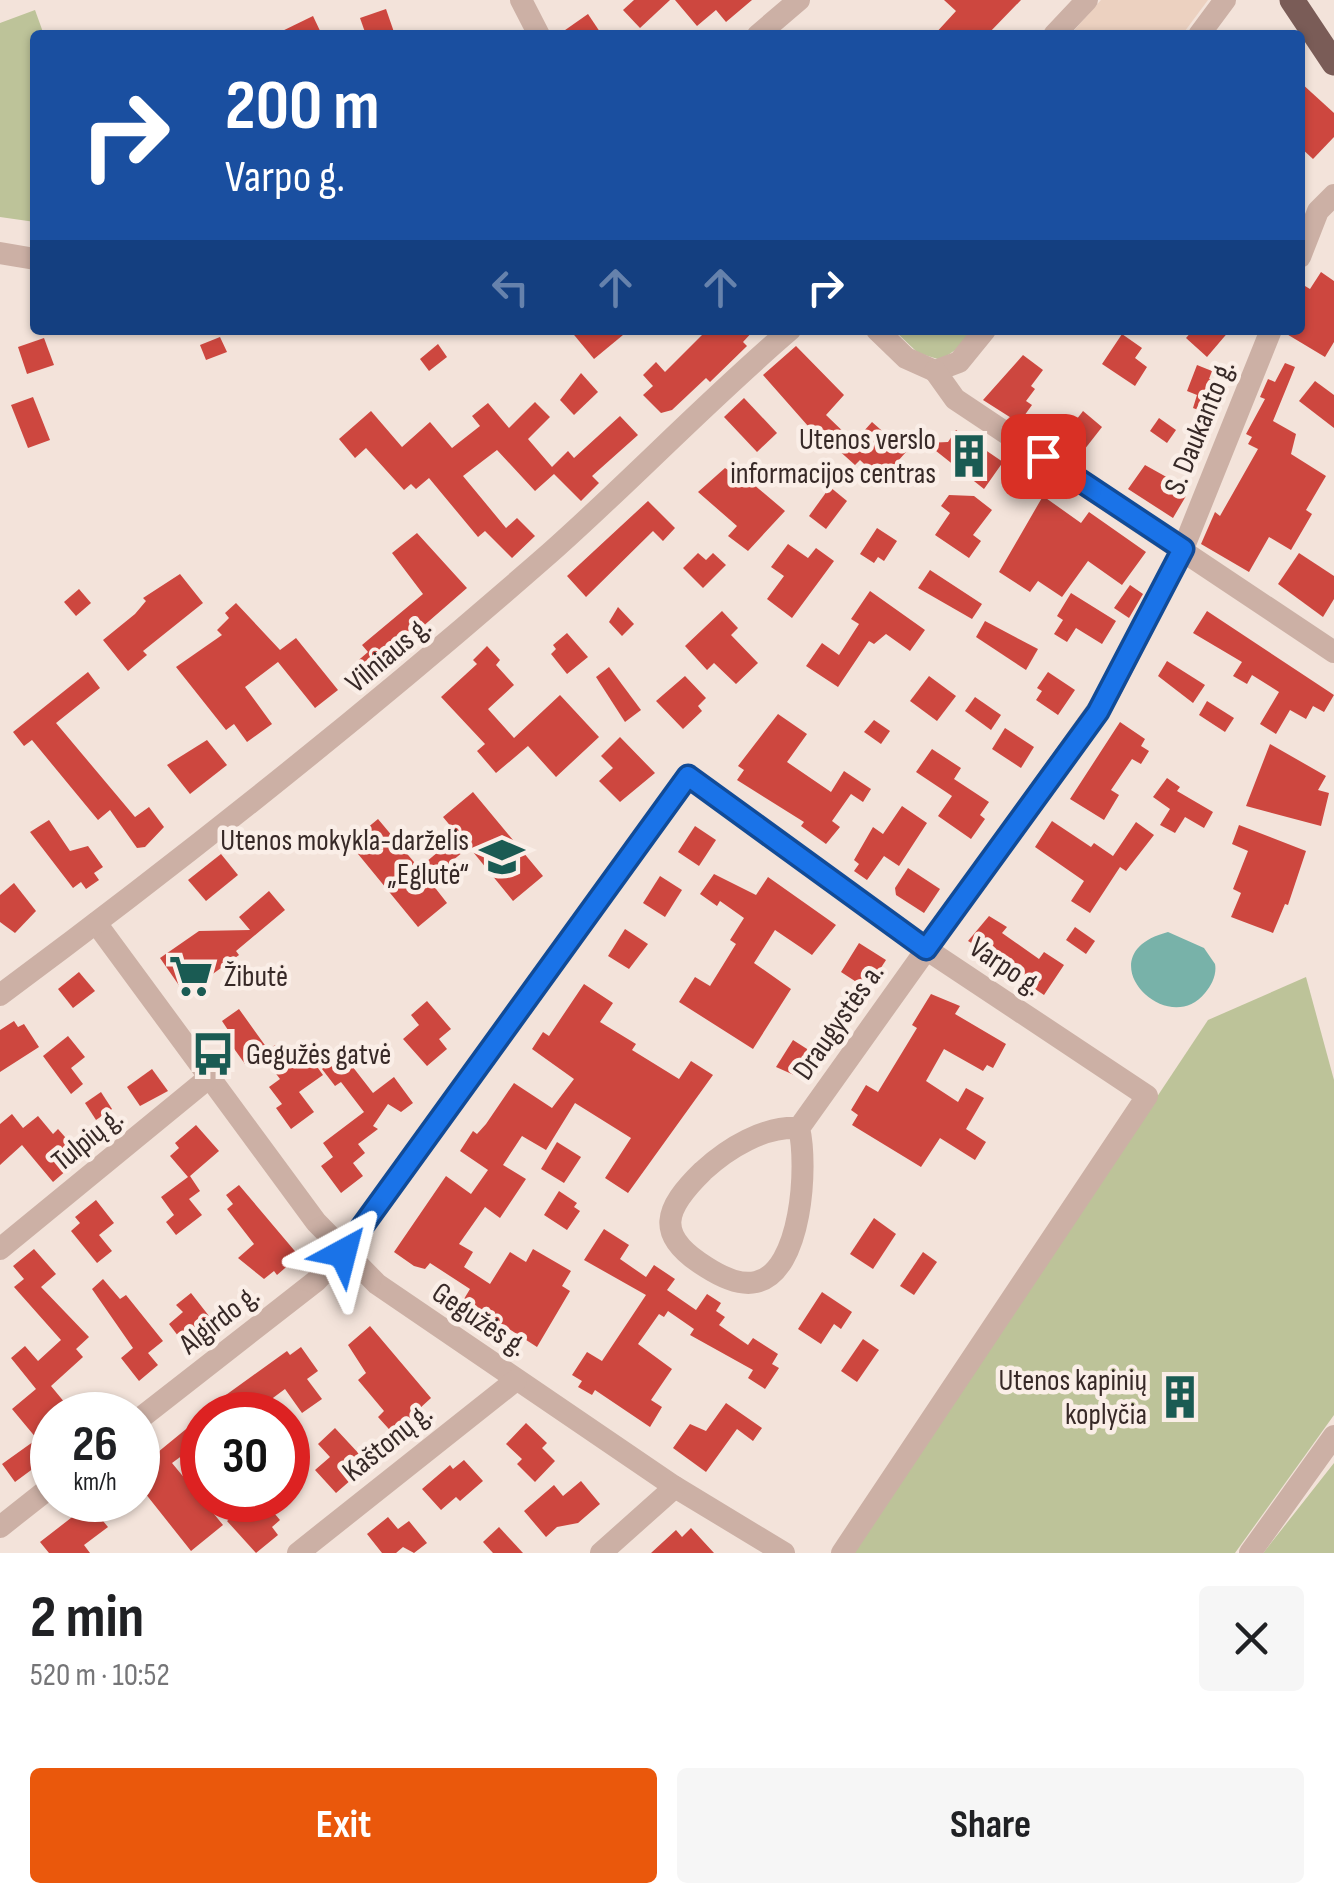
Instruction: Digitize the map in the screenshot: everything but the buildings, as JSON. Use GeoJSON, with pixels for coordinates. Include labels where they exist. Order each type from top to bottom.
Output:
{"type":"FeatureCollection","features":[{"type":"Feature","properties":{"kind":"main road"},"geometry":{"type":"LineString","coordinates":[[1292,0],[1334,63]]}},
{"type":"Feature","properties":{"kind":"street"},"geometry":{"type":"LineString","coordinates":[[521,0],[536,30]]}},
{"type":"Feature","properties":{"kind":"street"},"geometry":{"type":"LineString","coordinates":[[764,30],[799,0]]}},
{"type":"Feature","properties":{"kind":"street"},"geometry":{"type":"LineString","coordinates":[[1059,30],[1087,0]]}},
{"type":"Feature","properties":{"kind":"street"},"geometry":{"type":"LineString","coordinates":[[1204,30],[1225,0]]}},
{"type":"Feature","properties":{"kind":"street"},"geometry":{"type":"LineString","coordinates":[[1305,244],[1318,211],[1334,195]]}},
{"type":"Feature","properties":{"kind":"street"},"geometry":{"type":"LineString","coordinates":[[0,254],[30,258]]}},
{"type":"Feature","properties":{"kind":"street","name":"Vilniaus g."},"geometry":{"type":"LineString","coordinates":[[0,994],[96,924],[398,686],[598,510],[785,335]]}},
{"type":"Feature","properties":{"kind":"street"},"geometry":{"type":"LineString","coordinates":[[881,335],[906,358],[935,371],[955,399],[1334,652]]}},
{"type":"Feature","properties":{"kind":"street"},"geometry":{"type":"LineString","coordinates":[[935,371],[959,362],[981,335]]}},
{"type":"Feature","properties":{"kind":"street","name":"S. Daukanto g."},"geometry":{"type":"LineString","coordinates":[[926,949],[1098,712],[1183,549],[1268,335]]}},
{"type":"Feature","properties":{"kind":"street","name":"Varpo g."},"geometry":{"type":"LineString","coordinates":[[688,776],[926,949],[1147,1096],[842,1553]]}},
{"type":"Feature","properties":{"kind":"street","name":"Algirdo g."},"geometry":{"type":"LineString","coordinates":[[160,1403],[316,1282],[343,1253],[688,776]]}},
{"type":"Feature","properties":{"kind":"street","name":"Gegužės g."},"geometry":{"type":"LineString","coordinates":[[96,924],[343,1253],[377,1284],[516,1380],[675,1487],[784,1553]]}},
{"type":"Feature","properties":{"kind":"street","name":"Draugystės a."},"geometry":{"type":"LineString","coordinates":[[799,1128],[768,1131],[709,1165],[681,1193],[671,1210],[669,1228],[676,1244],[718,1275],[740,1282],[758,1282],[773,1273],[784,1258],[799,1210],[799,1128],[926,949]]}},
{"type":"Feature","properties":{"kind":"street","name":"Tulpių g."},"geometry":{"type":"LineString","coordinates":[[0,1249],[211,1076]]}},
{"type":"Feature","properties":{"kind":"street","name":"Kaštonų g."},"geometry":{"type":"LineString","coordinates":[[298,1553],[516,1380]]}},
{"type":"Feature","properties":{"kind":"street"},"geometry":{"type":"LineString","coordinates":[[1250,1553],[1334,1436]]}},
{"type":"Feature","properties":{"kind":"street"},"geometry":{"type":"LineString","coordinates":[[602,1553],[675,1487]]}},
{"type":"Feature","properties":{"kind":"street"},"geometry":{"type":"LineString","coordinates":[[0,1527],[30,1503]]}},
{"type":"Feature","properties":{"kind":"green space"},"geometry":{"type":"Polygon","coordinates":[[[35,10],[42,30],[30,30],[30,221],[0,217],[0,23],[35,10]]]}},
{"type":"Feature","properties":{"kind":"green space"},"geometry":{"type":"Polygon","coordinates":[[[899,335],[967,335],[941,360],[918,353],[899,335]]]}},
{"type":"Feature","properties":{"kind":"green space"},"geometry":{"type":"Polygon","coordinates":[[[1306,977],[1334,1080],[1334,1415],[1235,1553],[854,1553],[1208,1020],[1306,977]]]}},
{"type":"Feature","properties":{"kind":"green space"},"geometry":{"type":"Polygon","coordinates":[[[1334,1463],[1334,1553],[1263,1553],[1264,1552],[1334,1463]]]}},
{"type":"Feature","properties":{"kind":"shaded area"},"geometry":{"type":"Polygon","coordinates":[[[1101,0],[1208,0],[1186,30],[1074,30],[1101,0]]]}},
{"type":"Feature","properties":{"kind":"water"},"geometry":{"type":"Polygon","coordinates":[[[1168,932],[1204,948],[1215,964],[1210,986],[1189,1005],[1171,1007],[1154,1001],[1140,989],[1132,974],[1132,958],[1144,943],[1168,932]]]}},
{"type":"Feature","properties":{"kind":"place","name":"Utenos verslo informacijos centras"},"geometry":{"type":"Point","coordinates":[969,456]}},
{"type":"Feature","properties":{"kind":"place","name":"Utenos mokykla-darželis „Eglutė“"},"geometry":{"type":"Point","coordinates":[502,857]}},
{"type":"Feature","properties":{"kind":"place","name":"Žibutė"},"geometry":{"type":"Point","coordinates":[191,976]}},
{"type":"Feature","properties":{"kind":"place","name":"Gegužės gatvė"},"geometry":{"type":"Point","coordinates":[213,1054]}},
{"type":"Feature","properties":{"kind":"place","name":"Utenos kapinių koplyčia"},"geometry":{"type":"Point","coordinates":[1180,1397]}},
{"type":"Feature","properties":{"kind":"route"},"geometry":{"type":"LineString","coordinates":[[343,1253],[688,776],[926,949],[1098,712],[1183,549],[1043,456]]}}]}
